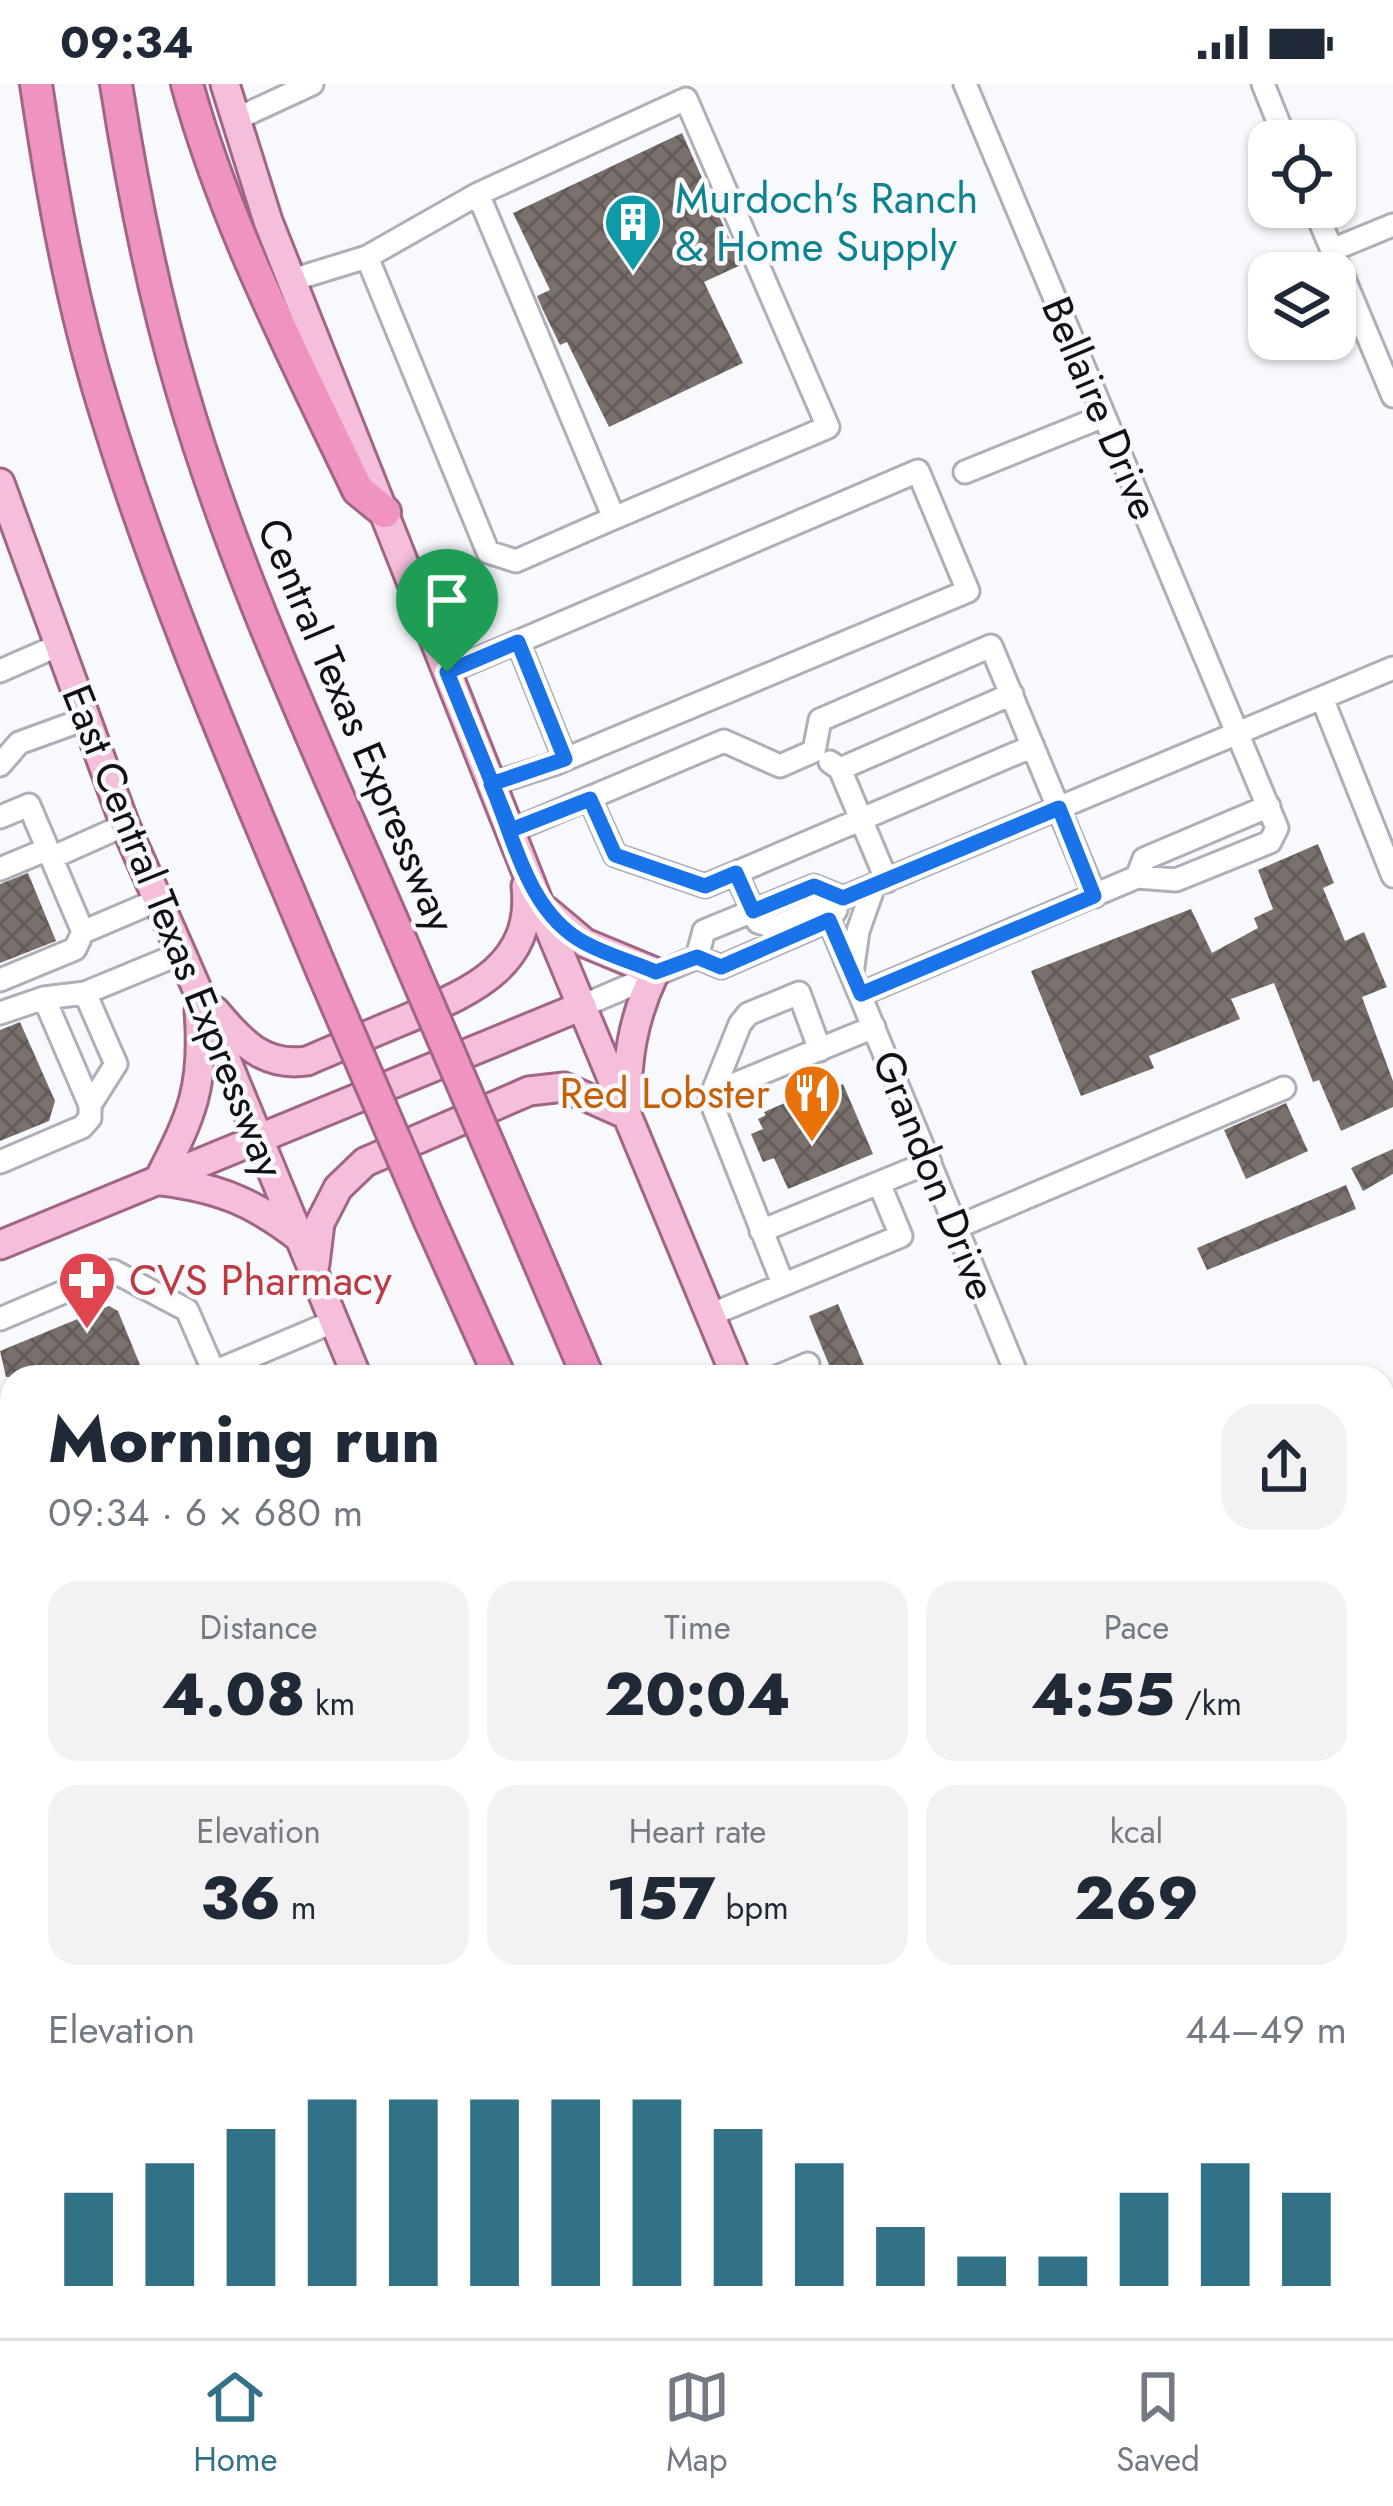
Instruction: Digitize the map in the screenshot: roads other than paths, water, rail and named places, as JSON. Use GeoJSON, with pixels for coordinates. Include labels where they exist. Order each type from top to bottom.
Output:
{"type":"FeatureCollection","features":[{"type":"Feature","properties":{"kind":"highway"},"geometry":{"type":"LineString","coordinates":[[36,84],[56,218],[103,403],[180,631],[495,1365]]}},
{"type":"Feature","properties":{"kind":"highway","name":"Central Texas Expressway"},"geometry":{"type":"LineString","coordinates":[[116,84],[152,274],[188,408],[253,594],[583,1365]]}},
{"type":"Feature","properties":{"kind":"highway"},"geometry":{"type":"LineString","coordinates":[[187,84],[204,146],[265,294],[358,490],[385,512]]}},
{"type":"Feature","properties":{"kind":"highway"},"geometry":{"type":"LineString","coordinates":[[468,1306],[482,1365]]}},
{"type":"Feature","properties":{"kind":"main road"},"geometry":{"type":"LineString","coordinates":[[225,84],[292,280],[491,784],[731,1365]]}},
{"type":"Feature","properties":{"kind":"main road","name":"East Central Texas Expressway"},"geometry":{"type":"LineString","coordinates":[[0,483],[10,549],[57,646],[124,825],[315,1268],[346,1365]]}},
{"type":"Feature","properties":{"kind":"main road"},"geometry":{"type":"LineString","coordinates":[[197,989],[246,1047],[283,1064],[308,1061],[469,992],[501,967],[522,936],[528,911],[523,860]]}},
{"type":"Feature","properties":{"kind":"main road"},"geometry":{"type":"LineString","coordinates":[[538,901],[584,943],[656,972],[630,1041],[628,1115]]}},
{"type":"Feature","properties":{"kind":"main road"},"geometry":{"type":"LineString","coordinates":[[158,1181],[192,1112],[201,1078],[197,989]]}},
{"type":"Feature","properties":{"kind":"main road"},"geometry":{"type":"LineString","coordinates":[[0,1245],[582,1006]]}},
{"type":"Feature","properties":{"kind":"main road"},"geometry":{"type":"LineString","coordinates":[[315,1268],[320,1223],[338,1188],[365,1162],[529,1091],[563,1087],[628,1115]]}},
{"type":"Feature","properties":{"kind":"main road"},"geometry":{"type":"LineString","coordinates":[[158,1181],[227,1194],[264,1210],[303,1240]]}},
{"type":"Feature","properties":{"kind":"street"},"geometry":{"type":"LineString","coordinates":[[234,120],[312,84]]}},
{"type":"Feature","properties":{"kind":"street","name":"Bellaire Drive"},"geometry":{"type":"LineString","coordinates":[[965,84],[1269,806]]}},
{"type":"Feature","properties":{"kind":"street"},"geometry":{"type":"LineString","coordinates":[[1263,84],[1278,120]]}},
{"type":"Feature","properties":{"kind":"street"},"geometry":{"type":"LineString","coordinates":[[292,280],[367,256],[478,194],[686,99],[828,427],[516,561],[488,551],[367,256]]}},
{"type":"Feature","properties":{"kind":"street"},"geometry":{"type":"LineString","coordinates":[[478,194],[614,518]]}},
{"type":"Feature","properties":{"kind":"street"},"geometry":{"type":"LineString","coordinates":[[1332,250],[1393,225]]}},
{"type":"Feature","properties":{"kind":"street"},"geometry":{"type":"LineString","coordinates":[[1323,228],[1393,396]]}},
{"type":"Feature","properties":{"kind":"street"},"geometry":{"type":"LineString","coordinates":[[965,472],[1104,416]]}},
{"type":"Feature","properties":{"kind":"street"},"geometry":{"type":"LineString","coordinates":[[447,672],[918,471],[968,591],[565,759],[491,784]]}},
{"type":"Feature","properties":{"kind":"street"},"geometry":{"type":"LineString","coordinates":[[518,642],[565,759]]}},
{"type":"Feature","properties":{"kind":"street"},"geometry":{"type":"LineString","coordinates":[[0,671],[57,646]]}},
{"type":"Feature","properties":{"kind":"street"},"geometry":{"type":"LineString","coordinates":[[814,751],[820,720],[991,646],[1094,896]]}},
{"type":"Feature","properties":{"kind":"street"},"geometry":{"type":"LineString","coordinates":[[582,1006],[697,957],[721,967],[829,920],[843,898],[1393,668]]}},
{"type":"Feature","properties":{"kind":"street"},"geometry":{"type":"LineString","coordinates":[[840,769],[1012,694]]}},
{"type":"Feature","properties":{"kind":"street"},"geometry":{"type":"LineString","coordinates":[[1322,698],[1393,877]]}},
{"type":"Feature","properties":{"kind":"street"},"geometry":{"type":"LineString","coordinates":[[0,765],[19,743],[85,719]]}},
{"type":"Feature","properties":{"kind":"street"},"geometry":{"type":"LineString","coordinates":[[511,830],[724,741],[780,766],[814,751]]}},
{"type":"Feature","properties":{"kind":"street"},"geometry":{"type":"LineString","coordinates":[[590,799],[615,855],[705,886],[1033,746]]}},
{"type":"Feature","properties":{"kind":"street"},"geometry":{"type":"LineString","coordinates":[[814,751],[840,769],[881,883],[858,931],[856,984],[1138,877],[1176,880],[1270,842],[1277,828],[1269,806],[1144,859],[1138,877]]}},
{"type":"Feature","properties":{"kind":"street"},"geometry":{"type":"LineString","coordinates":[[0,817],[29,805],[83,932]]}},
{"type":"Feature","properties":{"kind":"street"},"geometry":{"type":"LineString","coordinates":[[0,869],[124,825]]}},
{"type":"Feature","properties":{"kind":"street"},"geometry":{"type":"LineString","coordinates":[[736,873],[753,911]]}},
{"type":"Feature","properties":{"kind":"street"},"geometry":{"type":"LineString","coordinates":[[697,957],[704,931],[814,886],[843,898]]}},
{"type":"Feature","properties":{"kind":"street"},"geometry":{"type":"LineString","coordinates":[[0,980],[74,949],[83,932],[158,899]]}},
{"type":"Feature","properties":{"kind":"street","name":"Grandon Drive"},"geometry":{"type":"LineString","coordinates":[[829,920],[1013,1365]]}},
{"type":"Feature","properties":{"kind":"street"},"geometry":{"type":"LineString","coordinates":[[0,1012],[44,998],[85,993],[182,953]]}},
{"type":"Feature","properties":{"kind":"street"},"geometry":{"type":"LineString","coordinates":[[85,993],[116,1064],[90,1105]]}},
{"type":"Feature","properties":{"kind":"street"},"geometry":{"type":"LineString","coordinates":[[783,1284],[713,1112],[713,1093],[748,1014],[800,993],[820,1050]]}},
{"type":"Feature","properties":{"kind":"street"},"geometry":{"type":"LineString","coordinates":[[0,1162],[82,1127],[90,1118],[90,1105],[44,998]]}},
{"type":"Feature","properties":{"kind":"street"},"geometry":{"type":"LineString","coordinates":[[713,1093],[874,1027]]}},
{"type":"Feature","properties":{"kind":"street"},"geometry":{"type":"LineString","coordinates":[[957,1227],[1284,1088]]}},
{"type":"Feature","properties":{"kind":"street"},"geometry":{"type":"LineString","coordinates":[[761,1231],[930,1162]]}},
{"type":"Feature","properties":{"kind":"street"},"geometry":{"type":"LineString","coordinates":[[710,1315],[901,1236],[879,1183]]}},
{"type":"Feature","properties":{"kind":"street"},"geometry":{"type":"LineString","coordinates":[[0,1319],[113,1271],[187,1310],[205,1365]]}},
{"type":"Feature","properties":{"kind":"street"},"geometry":{"type":"LineString","coordinates":[[232,1365],[335,1321]]}},
{"type":"Feature","properties":{"kind":"place","name":"Murdoch's Ranch & Home Supply"},"geometry":{"type":"Point","coordinates":[633,273]}},
{"type":"Feature","properties":{"kind":"place","name":"Red Lobster"},"geometry":{"type":"Point","coordinates":[812,1144]}},
{"type":"Feature","properties":{"kind":"place","name":"CVS Pharmacy"},"geometry":{"type":"Point","coordinates":[87,1331]}}]}
